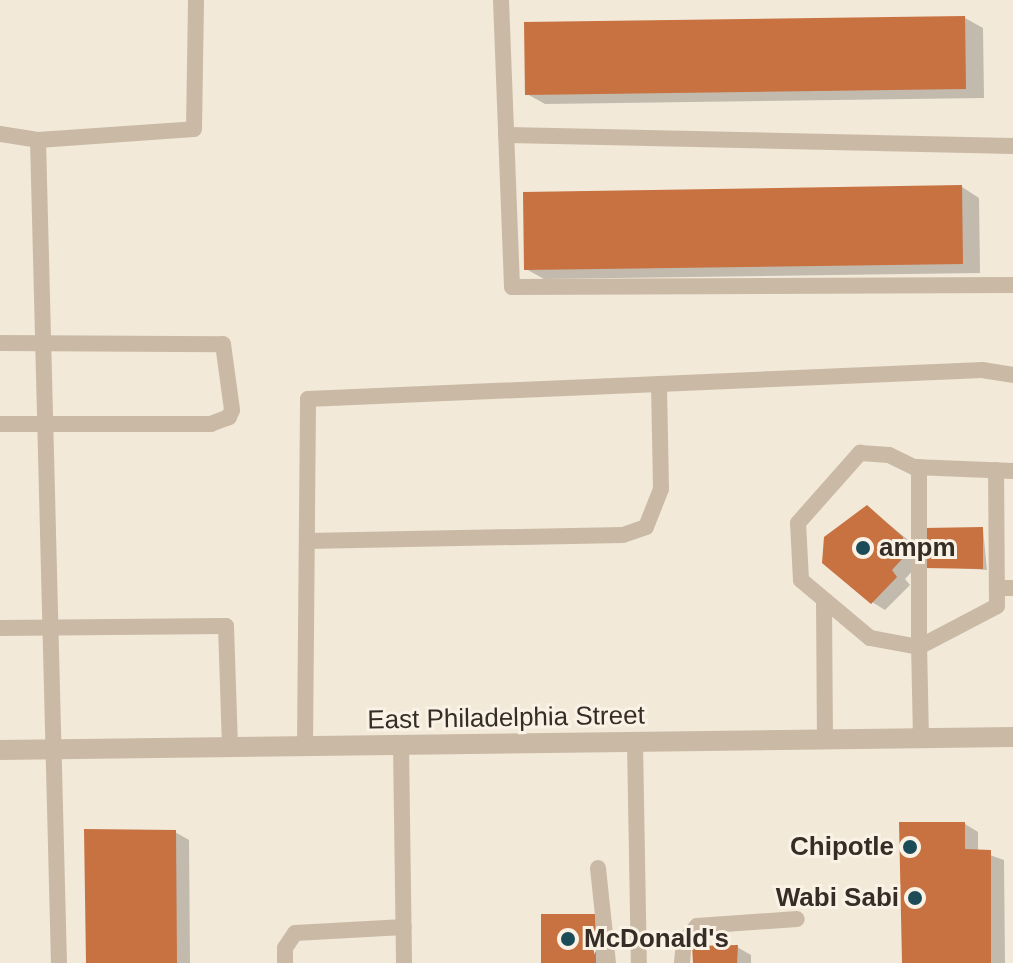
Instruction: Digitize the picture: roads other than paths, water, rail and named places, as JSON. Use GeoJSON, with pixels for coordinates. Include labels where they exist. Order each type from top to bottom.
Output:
{"type":"FeatureCollection","features":[{"type":"Feature","properties":{"kind":"street","name":"East Philadelphia Street"},"geometry":{"type":"LineString","coordinates":[[0,750],[1013,737]]}},
{"type":"Feature","properties":{"kind":"lane"},"geometry":{"type":"LineString","coordinates":[[0,134],[38,140],[194,129],[196,0]]}},
{"type":"Feature","properties":{"kind":"lane"},"geometry":{"type":"LineString","coordinates":[[501,0],[512,287],[1013,285]]}},
{"type":"Feature","properties":{"kind":"lane"},"geometry":{"type":"LineString","coordinates":[[506,135],[1013,146]]}},
{"type":"Feature","properties":{"kind":"lane"},"geometry":{"type":"LineString","coordinates":[[38,140],[59,963]]}},
{"type":"Feature","properties":{"kind":"lane"},"geometry":{"type":"LineString","coordinates":[[0,343],[223,344],[232,410],[229,417],[211,424],[0,424]]}},
{"type":"Feature","properties":{"kind":"lane"},"geometry":{"type":"LineString","coordinates":[[305,747],[308,399],[982,370],[1013,375]]}},
{"type":"Feature","properties":{"kind":"lane"},"geometry":{"type":"LineString","coordinates":[[307,541],[623,535],[646,527],[661,489],[659,384]]}},
{"type":"Feature","properties":{"kind":"lane"},"geometry":{"type":"LineString","coordinates":[[860,453],[889,455],[919,467],[1005,470],[1005,588],[997,606],[919,647],[870,638],[801,580],[798,523],[860,453]]}},
{"type":"Feature","properties":{"kind":"lane"},"geometry":{"type":"LineString","coordinates":[[919,467],[921,739]]}},
{"type":"Feature","properties":{"kind":"lane"},"geometry":{"type":"LineString","coordinates":[[824,601],[825,740]]}},
{"type":"Feature","properties":{"kind":"lane"},"geometry":{"type":"LineString","coordinates":[[0,628],[226,626],[230,747]]}},
{"type":"Feature","properties":{"kind":"lane"},"geometry":{"type":"LineString","coordinates":[[635,742],[639,963]]}},
{"type":"Feature","properties":{"kind":"lane"},"geometry":{"type":"LineString","coordinates":[[401,745],[404,963]]}},
{"type":"Feature","properties":{"kind":"lane"},"geometry":{"type":"LineString","coordinates":[[598,868],[608,963]]}},
{"type":"Feature","properties":{"kind":"lane"},"geometry":{"type":"LineString","coordinates":[[682,963],[684,941],[697,926],[797,919]]}},
{"type":"Feature","properties":{"kind":"lane"},"geometry":{"type":"LineString","coordinates":[[285,963],[285,948],[295,933],[404,927]]}},
{"type":"Feature","properties":{"kind":"place","name":"ampm"},"geometry":{"type":"Point","coordinates":[863,548]}},
{"type":"Feature","properties":{"kind":"place","name":"Chipotle"},"geometry":{"type":"Point","coordinates":[910,847]}},
{"type":"Feature","properties":{"kind":"place","name":"Wabi Sabi"},"geometry":{"type":"Point","coordinates":[915,898]}},
{"type":"Feature","properties":{"kind":"place","name":"McDonald's"},"geometry":{"type":"Point","coordinates":[568,939]}}]}
